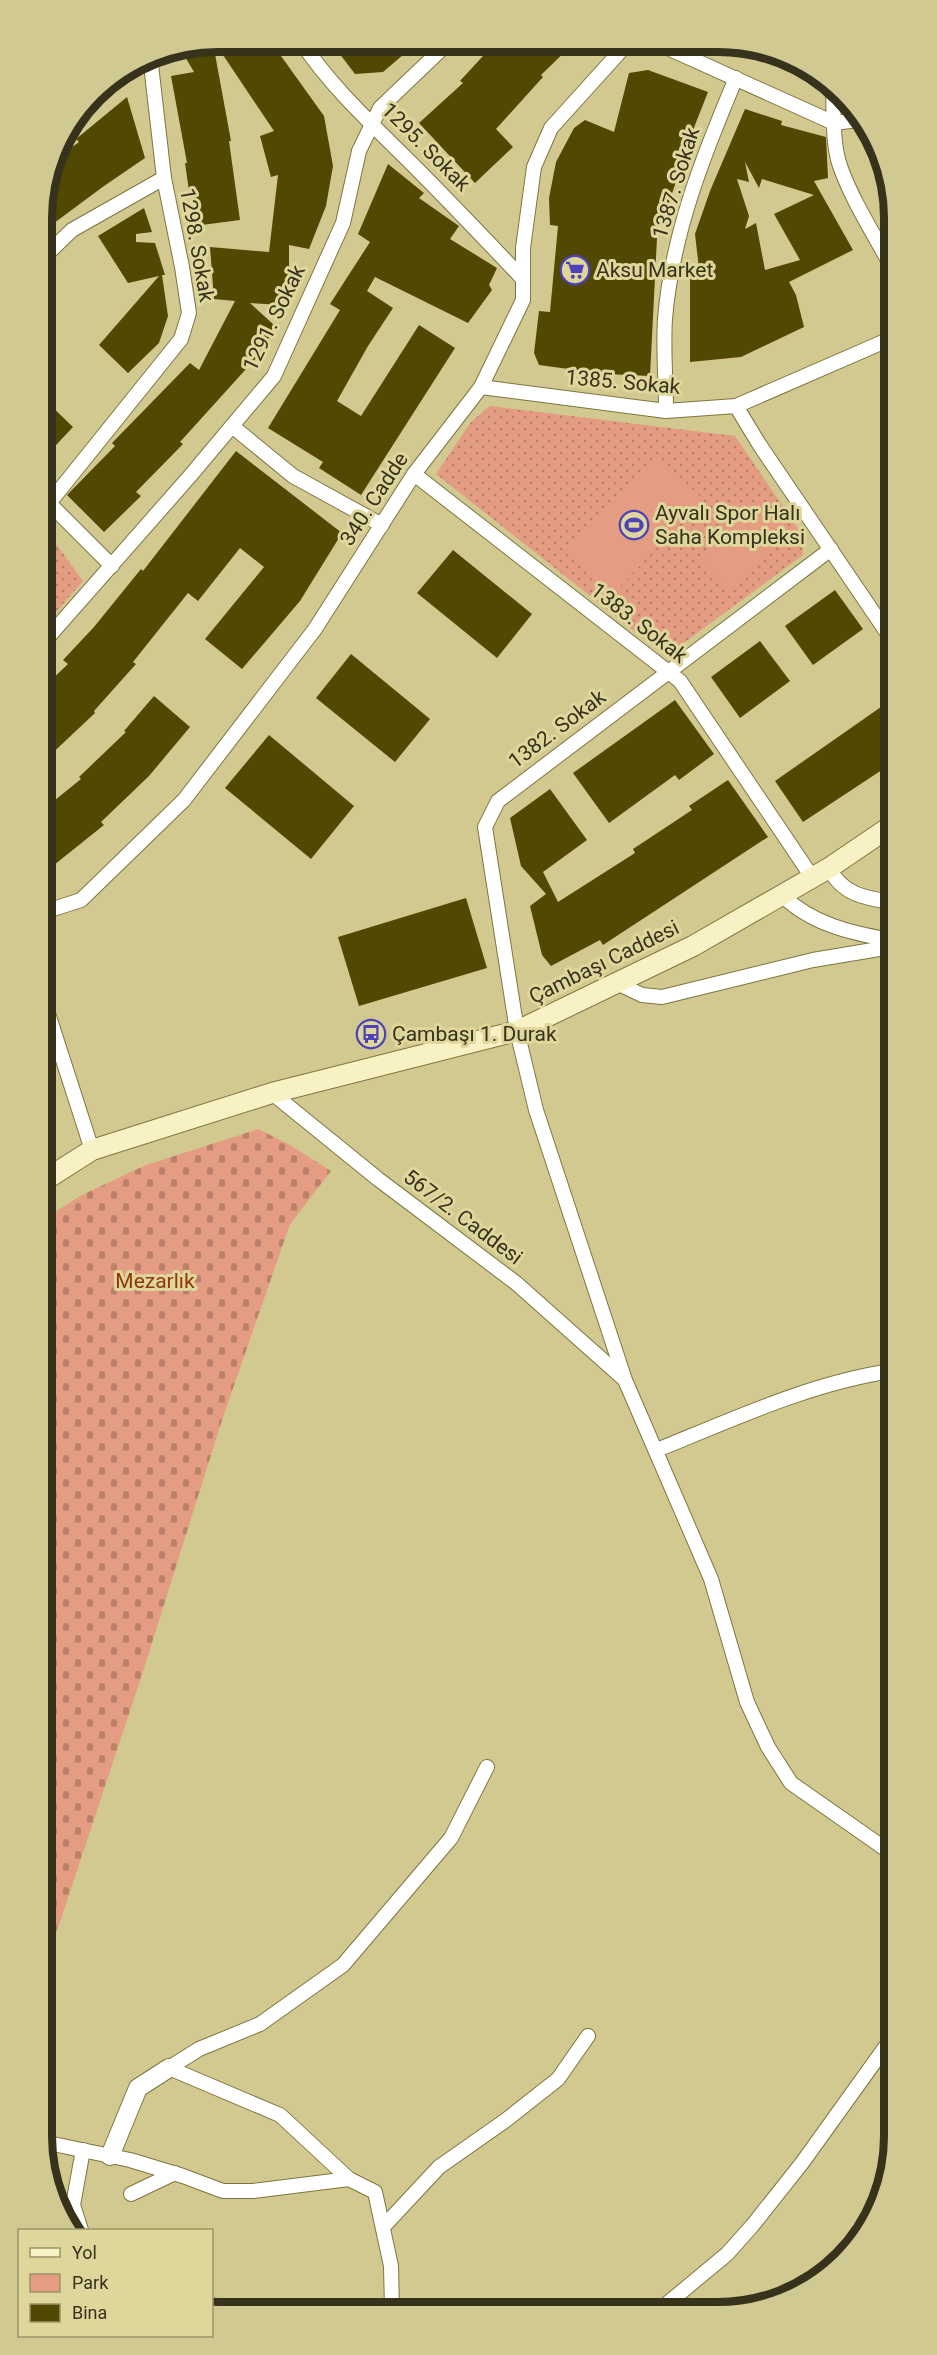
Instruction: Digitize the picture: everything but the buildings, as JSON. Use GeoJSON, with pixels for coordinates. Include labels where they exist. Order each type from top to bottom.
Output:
{"type":"FeatureCollection","features":[{"type":"Feature","properties":{"kind":"main road","name":"Çambaşı Caddesi"},"geometry":{"type":"LineString","coordinates":[[52,1175],[92,1150],[272,1093],[517,1031],[693,946],[820,873],[884,831]]}},
{"type":"Feature","properties":{"kind":"street","name":"340. Cadde"},"geometry":{"type":"LineString","coordinates":[[53,909],[81,900],[184,800],[315,629],[414,474],[481,387],[523,300],[523,248],[534,167],[551,128],[620,52]]}},
{"type":"Feature","properties":{"kind":"street"},"geometry":{"type":"LineString","coordinates":[[677,52],[834,123],[852,121]]}},
{"type":"Feature","properties":{"kind":"street","name":"1295. Sokak"},"geometry":{"type":"LineString","coordinates":[[309,53],[372,124],[457,208],[523,279]]}},
{"type":"Feature","properties":{"kind":"street","name":"1291. Sokak"},"geometry":{"type":"LineString","coordinates":[[53,632],[274,375],[343,223],[359,151],[380,108],[439,53]]}},
{"type":"Feature","properties":{"kind":"street","name":"1298. Sokak"},"geometry":{"type":"LineString","coordinates":[[53,492],[181,339],[189,313],[164,178],[151,67]]}},
{"type":"Feature","properties":{"kind":"street","name":"1387. Sokak"},"geometry":{"type":"LineString","coordinates":[[666,411],[665,319],[678,239],[703,156],[736,78]]}},
{"type":"Feature","properties":{"kind":"street"},"geometry":{"type":"LineString","coordinates":[[833,99],[839,165],[862,214],[884,253]]}},
{"type":"Feature","properties":{"kind":"street"},"geometry":{"type":"LineString","coordinates":[[53,248],[72,230],[164,178]]}},
{"type":"Feature","properties":{"kind":"street","name":"1385. Sokak"},"geometry":{"type":"LineString","coordinates":[[481,387],[666,411],[736,406],[884,342]]}},
{"type":"Feature","properties":{"kind":"street"},"geometry":{"type":"LineString","coordinates":[[736,406],[759,444],[884,628]]}},
{"type":"Feature","properties":{"kind":"street"},"geometry":{"type":"LineString","coordinates":[[232,426],[293,476],[382,525]]}},
{"type":"Feature","properties":{"kind":"street","name":"1383. Sokak"},"geometry":{"type":"LineString","coordinates":[[414,474],[680,681],[820,873],[852,893],[884,901]]}},
{"type":"Feature","properties":{"kind":"street"},"geometry":{"type":"LineString","coordinates":[[53,507],[112,566]]}},
{"type":"Feature","properties":{"kind":"street","name":"1382. Sokak"},"geometry":{"type":"LineString","coordinates":[[831,549],[498,801],[485,827],[517,1031],[536,1110],[625,1380],[711,1579],[747,1702],[768,1747],[791,1783],[884,1848]]}},
{"type":"Feature","properties":{"kind":"street"},"geometry":{"type":"LineString","coordinates":[[782,895],[801,911],[825,923],[884,938]]}},
{"type":"Feature","properties":{"kind":"street"},"geometry":{"type":"LineString","coordinates":[[617,982],[642,996],[662,997],[821,958],[884,948]]}},
{"type":"Feature","properties":{"kind":"street"},"geometry":{"type":"LineString","coordinates":[[53,1028],[92,1150]]}},
{"type":"Feature","properties":{"kind":"street","name":"567/2. Caddesi"},"geometry":{"type":"LineString","coordinates":[[272,1093],[378,1179],[516,1283],[625,1380]]}},
{"type":"Feature","properties":{"kind":"street"},"geometry":{"type":"LineString","coordinates":[[657,1450],[759,1409],[863,1375],[884,1372]]}},
{"type":"Feature","properties":{"kind":"street"},"geometry":{"type":"LineString","coordinates":[[110,2156],[138,2088],[199,2049],[260,2024],[343,1965],[451,1838],[487,1767]]}},
{"type":"Feature","properties":{"kind":"street"},"geometry":{"type":"LineString","coordinates":[[384,2226],[439,2167],[506,2120],[558,2079],[588,2036]]}},
{"type":"Feature","properties":{"kind":"street"},"geometry":{"type":"LineString","coordinates":[[668,2302],[727,2254],[752,2226],[802,2163],[884,2050]]}},
{"type":"Feature","properties":{"kind":"street"},"geometry":{"type":"LineString","coordinates":[[169,2068],[280,2115],[349,2178],[375,2192],[391,2266],[392,2302]]}},
{"type":"Feature","properties":{"kind":"street"},"geometry":{"type":"LineString","coordinates":[[53,2144],[175,2173],[223,2191],[254,2191],[349,2178]]}},
{"type":"Feature","properties":{"kind":"street"},"geometry":{"type":"LineString","coordinates":[[80,2228],[74,2205],[82,2150]]}},
{"type":"Feature","properties":{"kind":"street"},"geometry":{"type":"LineString","coordinates":[[131,2194],[175,2173]]}},
{"type":"Feature","properties":{"kind":"green space"},"geometry":{"type":"Polygon","coordinates":[[[490,406],[735,436],[801,533],[803,555],[666,656],[436,474],[471,422],[490,406]]]}},
{"type":"Feature","properties":{"kind":"green space","name":"Ayvalı Spor Halı Saha Kompleksi"},"geometry":{"type":"Polygon","coordinates":[[[656,455],[703,499],[611,596],[564,551],[656,455]]]}},
{"type":"Feature","properties":{"kind":"green space"},"geometry":{"type":"Polygon","coordinates":[[[759,500],[791,530],[731,594],[699,563],[759,500]]]}},
{"type":"Feature","properties":{"kind":"green space"},"geometry":{"type":"Polygon","coordinates":[[[53,540],[83,581],[53,616],[53,540]]]}},
{"type":"Feature","properties":{"kind":"green space","name":"Mezarlık"},"geometry":{"type":"Polygon","coordinates":[[[258,1129],[290,1145],[331,1171],[290,1224],[222,1420],[140,1681],[52,1946],[52,1213],[82,1195],[146,1165],[258,1129]]]}},
{"type":"Feature","properties":{"kind":"place","name":"Aksu Market"},"geometry":{"type":"Point","coordinates":[575,270]}},
{"type":"Feature","properties":{"kind":"place","name":"Ayvalı Spor Halı Saha Kompleksi"},"geometry":{"type":"Point","coordinates":[634,525]}},
{"type":"Feature","properties":{"kind":"place","name":"Çambaşı 1. Durak"},"geometry":{"type":"Point","coordinates":[371,1034]}}]}
